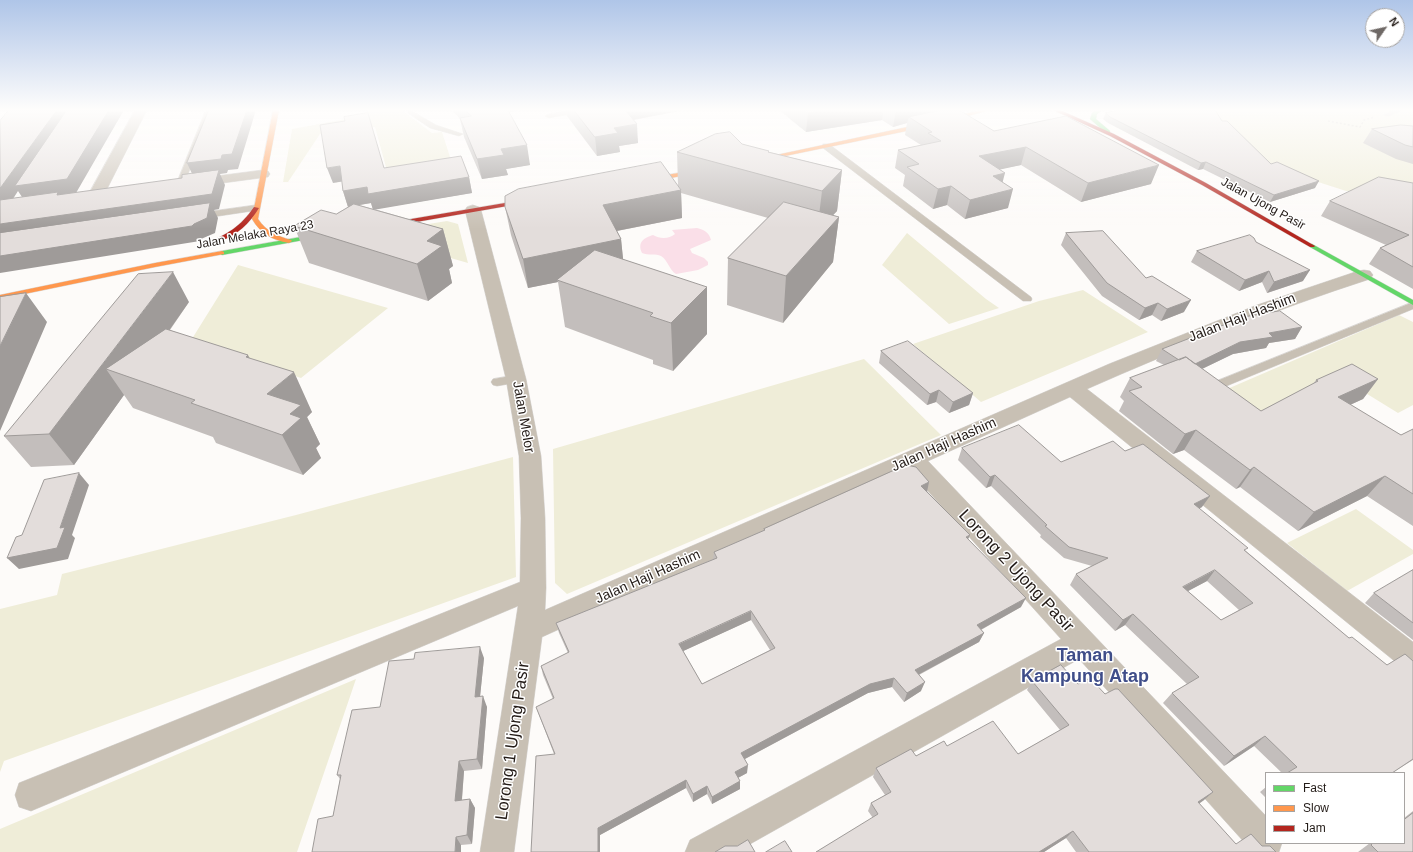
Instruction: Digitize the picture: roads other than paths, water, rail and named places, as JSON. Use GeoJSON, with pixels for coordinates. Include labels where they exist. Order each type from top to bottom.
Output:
{"type":"FeatureCollection","features":[{"type":"Feature","properties":{"kind":"main road"},"geometry":{"type":"LineString","coordinates":[[268,150],[255,219],[263,235],[289,241]]}},
{"type":"Feature","properties":{"kind":"main road"},"geometry":{"type":"LineString","coordinates":[[785,150],[743,159],[802,150]]}},
{"type":"Feature","properties":{"kind":"main road","name":"Jalan Ujong Pasir"},"geometry":{"type":"LineString","coordinates":[[1139,150],[1364,275],[1413,304]]}},
{"type":"Feature","properties":{"kind":"main road"},"geometry":{"type":"LineString","coordinates":[[635,178],[715,164]]}},
{"type":"Feature","properties":{"kind":"main road"},"geometry":{"type":"LineString","coordinates":[[373,227],[542,198]]}},
{"type":"Feature","properties":{"kind":"main road","name":"Jalan Melaka Raya 23"},"geometry":{"type":"LineString","coordinates":[[245,238],[204,245],[236,232],[245,226],[256,208]]}},
{"type":"Feature","properties":{"kind":"main road","name":"Jalan Melaka Raya 23"},"geometry":{"type":"LineString","coordinates":[[263,235],[289,231]]}},
{"type":"Feature","properties":{"kind":"main road","name":"Jalan Melaka Raya 23"},"geometry":{"type":"LineString","coordinates":[[0,297],[155,265],[335,233]]}},
{"type":"Feature","properties":{"kind":"street"},"geometry":{"type":"LineString","coordinates":[[110,195],[87,198],[117,150]]}},
{"type":"Feature","properties":{"kind":"street"},"geometry":{"type":"LineString","coordinates":[[164,187],[263,174]]}},
{"type":"Feature","properties":{"kind":"street","name":"Jalan Melor"},"geometry":{"type":"LineString","coordinates":[[473,210],[506,381],[530,456],[533,518],[533,588],[529,630]]}},
{"type":"Feature","properties":{"kind":"street"},"geometry":{"type":"LineString","coordinates":[[1308,275],[1328,286]]}},
{"type":"Feature","properties":{"kind":"street","name":"Jalan Haji Hashim"},"geometry":{"type":"LineString","coordinates":[[529,630],[1072,388],[1205,331],[1328,286],[1364,275]]}},
{"type":"Feature","properties":{"kind":"street"},"geometry":{"type":"LineString","coordinates":[[1072,388],[1413,659]]}},
{"type":"Feature","properties":{"kind":"street","name":"Lorong 2 Ujong Pasir"},"geometry":{"type":"LineString","coordinates":[[912,459],[1265,840]]}},
{"type":"Feature","properties":{"kind":"street"},"geometry":{"type":"LineString","coordinates":[[31,795],[533,588]]}},
{"type":"Feature","properties":{"kind":"street","name":"Lorong 1 Ujong Pasir"},"geometry":{"type":"LineString","coordinates":[[497,852],[529,630]]}},
{"type":"Feature","properties":{"kind":"street"},"geometry":{"type":"LineString","coordinates":[[702,852],[1082,642]]}},
{"type":"Feature","properties":{"kind":"street"},"geometry":{"type":"LineString","coordinates":[[1269,844],[1276,852]]}},
{"type":"Feature","properties":{"kind":"lane"},"geometry":{"type":"LineString","coordinates":[[180,185],[194,150]]}},
{"type":"Feature","properties":{"kind":"lane"},"geometry":{"type":"LineString","coordinates":[[831,150],[1027,299]]}},
{"type":"Feature","properties":{"kind":"lane"},"geometry":{"type":"LineString","coordinates":[[186,218],[256,208]]}},
{"type":"Feature","properties":{"kind":"lane"},"geometry":{"type":"LineString","coordinates":[[1208,389],[1413,304]]}},
{"type":"Feature","properties":{"kind":"district","name":"Taman Kampung Atap"},"geometry":{"type":"Point","coordinates":[1085,666]}}]}
